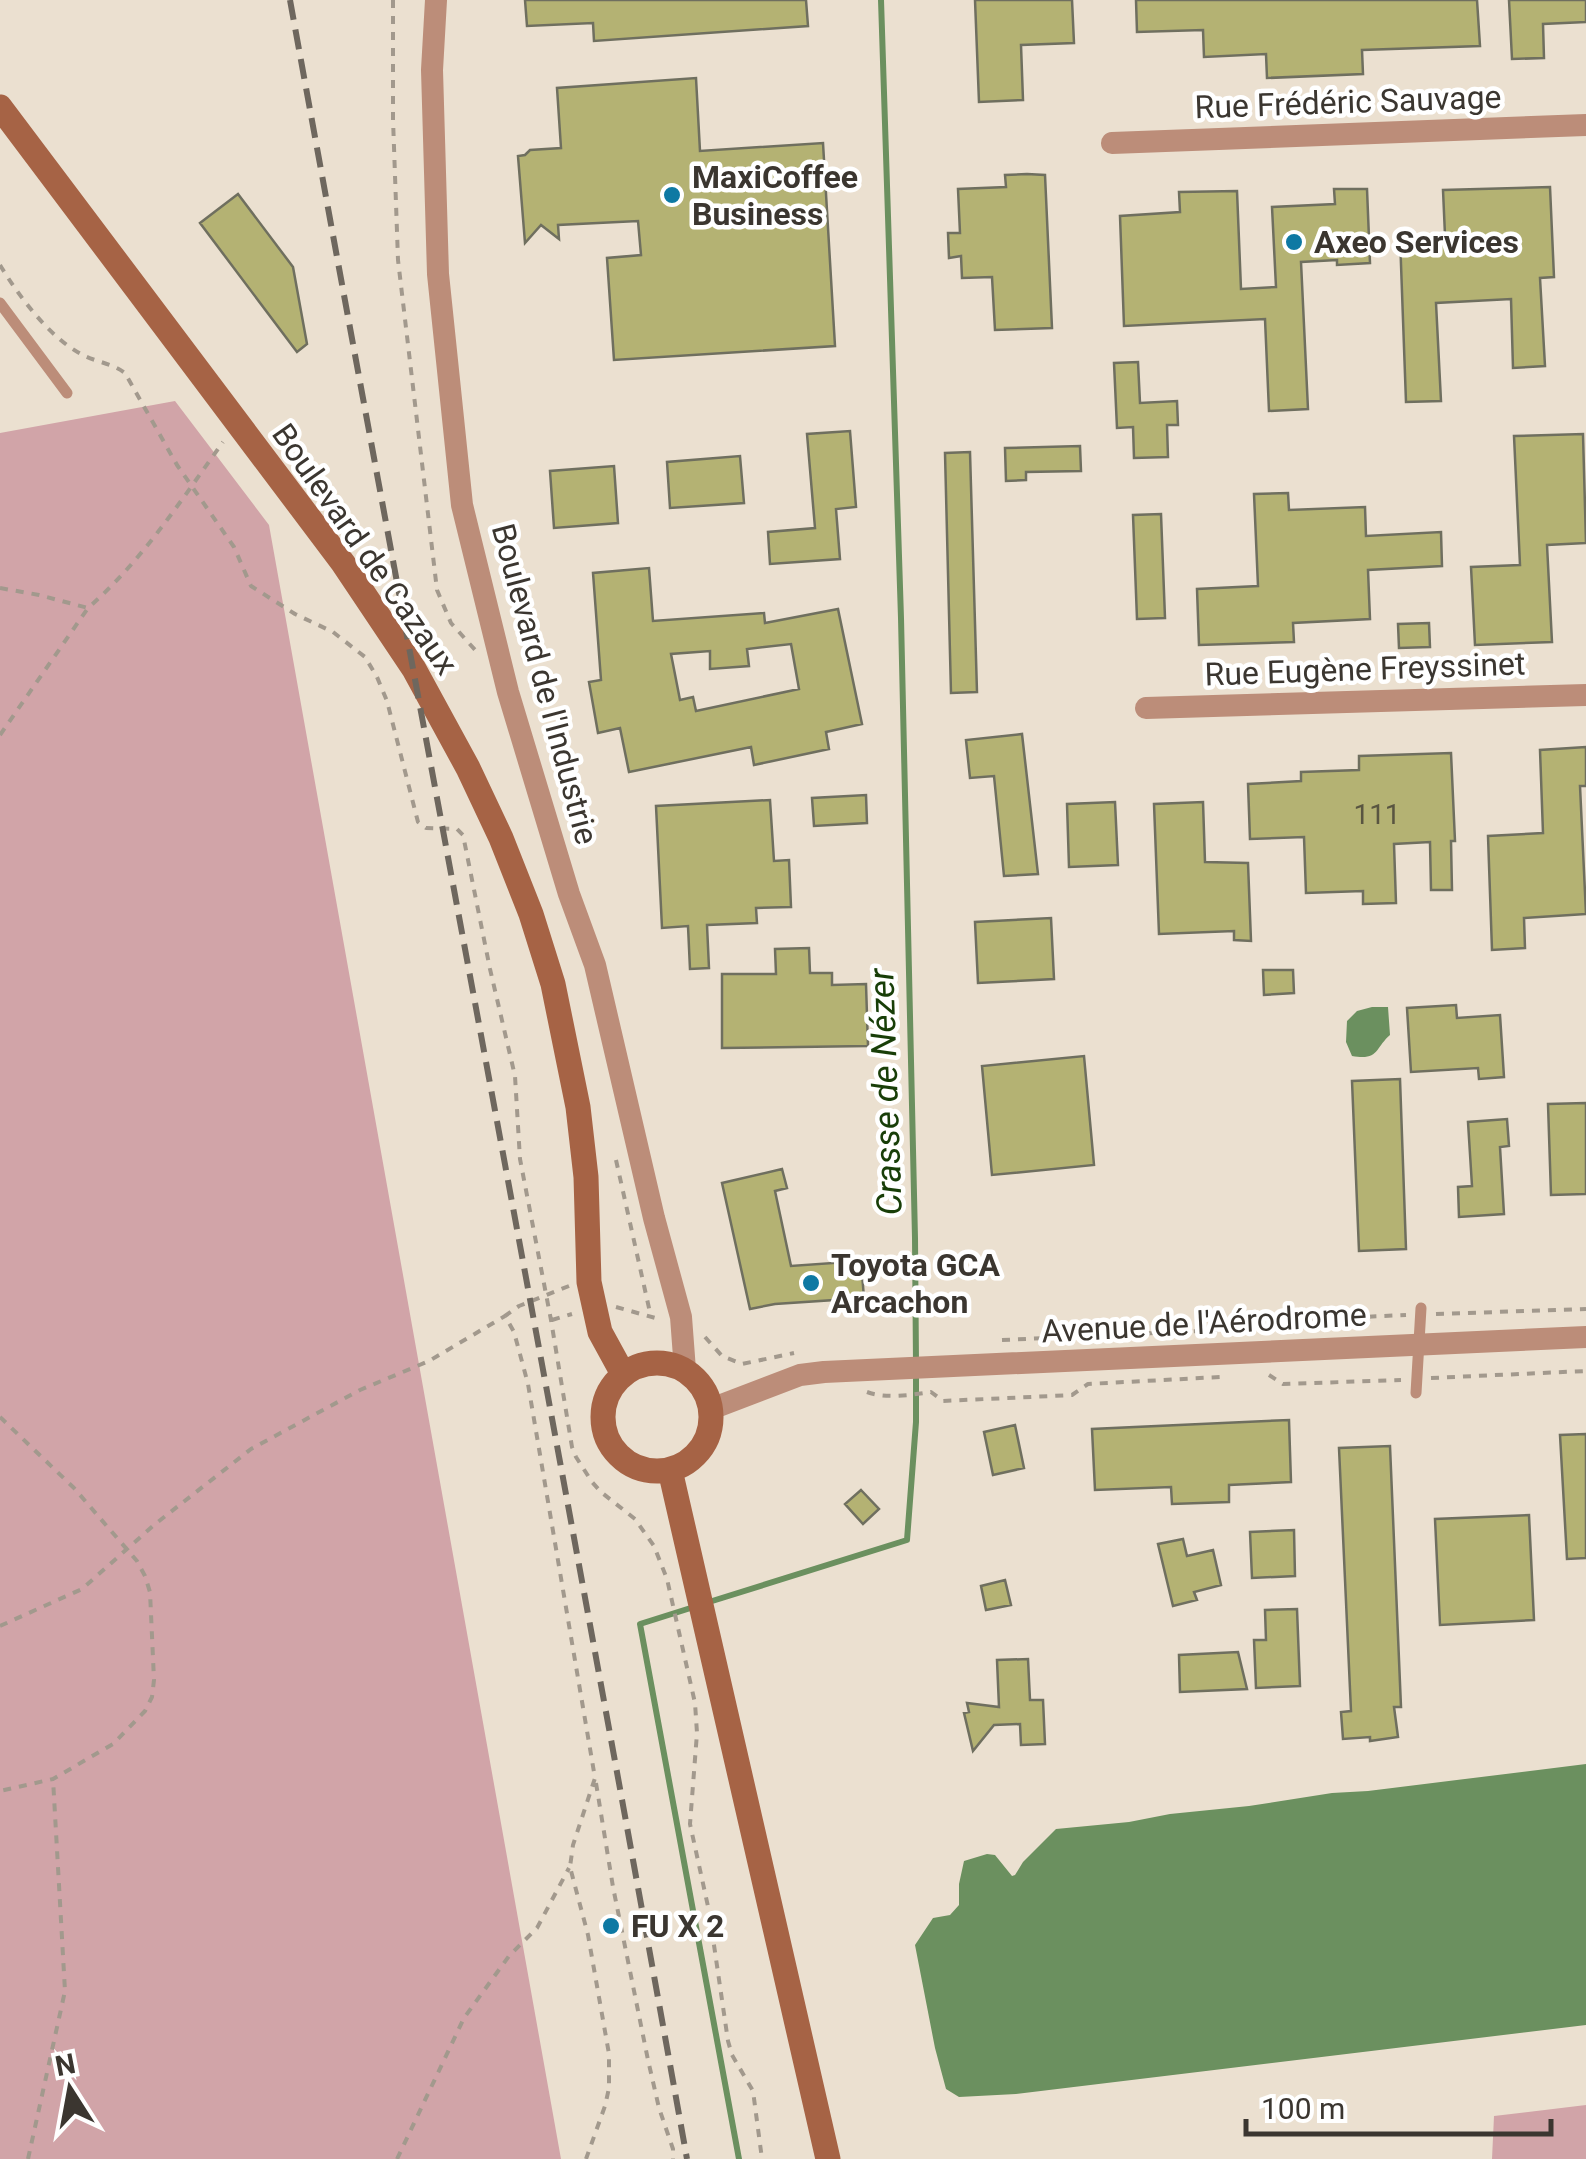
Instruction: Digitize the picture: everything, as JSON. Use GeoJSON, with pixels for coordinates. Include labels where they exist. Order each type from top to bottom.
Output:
{"type":"FeatureCollection","features":[{"type":"Feature","properties":{"kind":"main road","name":"Boulevard de Cazaux"},"geometry":{"type":"LineString","coordinates":[[0,107],[342,563],[393,636],[468,768],[531,914],[552,984],[575,1090],[586,1177],[589,1282],[600,1332],[624,1374]]}},
{"type":"Feature","properties":{"kind":"main road"},"geometry":{"type":"LineString","coordinates":[[654,1362],[685,1370],[698,1380],[711,1408],[711,1425],[698,1454],[670,1470],[651,1471],[618,1456],[603,1423],[604,1404],[611,1388],[624,1374],[654,1362]]}},
{"type":"Feature","properties":{"kind":"main road"},"geometry":{"type":"LineString","coordinates":[[670,1470],[828,2159]]}},
{"type":"Feature","properties":{"kind":"street","name":"Boulevard de l'Industrie"},"geometry":{"type":"LineString","coordinates":[[436,0],[432,70],[438,274],[462,506],[508,692],[595,965],[684,1328],[685,1370]]}},
{"type":"Feature","properties":{"kind":"street","name":"Rue Frédéric Sauvage"},"geometry":{"type":"LineString","coordinates":[[1112,143],[1586,125]]}},
{"type":"Feature","properties":{"kind":"street","name":"Rue Eugène Freyssinet"},"geometry":{"type":"LineString","coordinates":[[1146,708],[1586,695]]}},
{"type":"Feature","properties":{"kind":"street","name":"Avenue de l'Aérodrome"},"geometry":{"type":"LineString","coordinates":[[711,1408],[800,1375],[1586,1337]]}},
{"type":"Feature","properties":{"kind":"lane"},"geometry":{"type":"LineString","coordinates":[[0,303],[67,393]]}},
{"type":"Feature","properties":{"kind":"lane"},"geometry":{"type":"LineString","coordinates":[[1416,1386],[1421,1311]]}},
{"type":"Feature","properties":{"kind":"path"},"geometry":{"type":"LineString","coordinates":[[0,265],[27,304],[67,345],[125,373],[177,466],[234,547],[251,586],[295,614],[334,632],[364,658],[386,701],[418,822],[426,828],[457,829],[463,835],[516,1076],[518,1145],[576,1457],[601,1492],[635,1519],[648,1535],[659,1557],[676,1618],[697,1719],[690,1824],[709,1911],[728,2041],[753,2091],[762,2159]]}},
{"type":"Feature","properties":{"kind":"path"},"geometry":{"type":"LineString","coordinates":[[0,735],[88,608],[113,586],[156,534],[236,423]]}},
{"type":"Feature","properties":{"kind":"path"},"geometry":{"type":"LineString","coordinates":[[0,588],[88,608]]}},
{"type":"Feature","properties":{"kind":"path"},"geometry":{"type":"LineString","coordinates":[[0,1626],[82,1589],[154,1525],[251,1449],[360,1390],[429,1361],[519,1306],[589,1282]]}},
{"type":"Feature","properties":{"kind":"path"},"geometry":{"type":"LineString","coordinates":[[988,1341],[1266,1328],[1290,1320],[1421,1311],[1586,1308]]}},
{"type":"Feature","properties":{"kind":"path"},"geometry":{"type":"LineString","coordinates":[[506,1316],[528,1384],[613,1887],[648,2060],[673,2159]]}},
{"type":"Feature","properties":{"kind":"path"},"geometry":{"type":"LineString","coordinates":[[651,1316],[702,1334],[722,1356],[742,1364],[793,1353]]}},
{"type":"Feature","properties":{"kind":"path"},"geometry":{"type":"LineString","coordinates":[[1254,1376],[1270,1374],[1283,1384],[1416,1386],[1586,1371]]}},
{"type":"Feature","properties":{"kind":"path"},"geometry":{"type":"LineString","coordinates":[[858,1385],[871,1395],[931,1392],[944,1401],[1072,1395],[1088,1384],[1220,1377]]}},
{"type":"Feature","properties":{"kind":"path"},"geometry":{"type":"LineString","coordinates":[[0,1418],[74,1488],[128,1549],[146,1576],[154,1666],[152,1697],[135,1724],[113,1744],[53,1779],[0,1791]]}},
{"type":"Feature","properties":{"kind":"path"},"geometry":{"type":"LineString","coordinates":[[397,2159],[464,2018],[509,1956],[537,1928],[570,1867],[573,1845],[595,1778]]}},
{"type":"Feature","properties":{"kind":"path"},"geometry":{"type":"LineString","coordinates":[[28,2159],[66,1991],[53,1779]]}},
{"type":"Feature","properties":{"kind":"path"},"geometry":{"type":"LineString","coordinates":[[570,1867],[588,1934],[610,2054],[606,2106],[586,2159]]}},
{"type":"Feature","properties":{"kind":"shaded area"},"geometry":{"type":"Polygon","coordinates":[[[175,401],[269,525],[561,2159],[0,2159],[0,433],[175,401]]]}},
{"type":"Feature","properties":{"kind":"shaded area"},"geometry":{"type":"Polygon","coordinates":[[[1388,1007],[1390,1035],[1372,1055],[1352,1056],[1346,1042],[1347,1021],[1357,1011],[1388,1007]]]}},
{"type":"Feature","properties":{"kind":"shaded area"},"geometry":{"type":"Polygon","coordinates":[[[1586,1764],[1586,2025],[1016,2094],[959,2097],[946,2089],[915,1945],[933,1918],[950,1915],[959,1905],[964,1861],[995,1855],[1012,1876],[1056,1829],[1586,1764]]]}},
{"type":"Feature","properties":{"kind":"shaded area"},"geometry":{"type":"Polygon","coordinates":[[[1586,2105],[1586,2159],[1492,2159],[1494,2116],[1586,2105]]]}},
{"type":"Feature","properties":{"kind":"building"},"geometry":{"type":"Polygon","coordinates":[[[525,0],[806,0],[808,26],[594,41],[593,23],[527,26],[525,0]]]}},
{"type":"Feature","properties":{"kind":"building"},"geometry":{"type":"Polygon","coordinates":[[[975,0],[1072,0],[1074,43],[1021,45],[1023,100],[979,102],[975,0]]]}},
{"type":"Feature","properties":{"kind":"building"},"geometry":{"type":"Polygon","coordinates":[[[1136,0],[1477,0],[1480,46],[1362,50],[1363,74],[1267,78],[1266,54],[1204,57],[1203,30],[1137,32],[1136,0]]]}},
{"type":"Feature","properties":{"kind":"building"},"geometry":{"type":"Polygon","coordinates":[[[1509,0],[1586,0],[1586,22],[1543,24],[1544,58],[1512,59],[1509,0]]]}},
{"type":"Feature","properties":{"kind":"building"},"geometry":{"type":"Polygon","coordinates":[[[696,78],[700,151],[823,143],[835,346],[614,360],[607,258],[641,255],[638,221],[558,225],[559,239],[541,225],[525,243],[518,156],[530,150],[561,148],[557,88],[696,78]]]}},
{"type":"Feature","properties":{"kind":"building"},"geometry":{"type":"Polygon","coordinates":[[[1005,175],[1045,175],[1052,328],[995,330],[992,277],[962,278],[961,256],[949,258],[948,233],[960,233],[958,189],[1006,187],[1005,175]]]}},
{"type":"Feature","properties":{"kind":"building"},"geometry":{"type":"Polygon","coordinates":[[[1550,187],[1554,277],[1540,278],[1545,366],[1513,368],[1511,299],[1436,303],[1441,401],[1406,402],[1400,237],[1445,235],[1443,190],[1550,187]]]}},
{"type":"Feature","properties":{"kind":"building"},"geometry":{"type":"Polygon","coordinates":[[[1334,189],[1367,189],[1370,263],[1301,262],[1308,409],[1269,411],[1265,319],[1124,326],[1120,216],[1180,212],[1179,192],[1237,191],[1241,289],[1276,287],[1272,207],[1335,204],[1334,189]]]}},
{"type":"Feature","properties":{"kind":"building"},"geometry":{"type":"Polygon","coordinates":[[[238,194],[293,267],[307,344],[297,352],[200,223],[238,194]]]}},
{"type":"Feature","properties":{"kind":"building"},"geometry":{"type":"Polygon","coordinates":[[[1138,362],[1140,403],[1177,401],[1178,425],[1167,425],[1168,457],[1134,458],[1133,427],[1117,428],[1114,363],[1138,362]]]}},
{"type":"Feature","properties":{"kind":"building"},"geometry":{"type":"Polygon","coordinates":[[[850,431],[856,507],[836,509],[840,559],[770,564],[768,532],[815,528],[807,434],[850,431]]]}},
{"type":"Feature","properties":{"kind":"building"},"geometry":{"type":"Polygon","coordinates":[[[1583,434],[1586,543],[1547,545],[1552,642],[1475,645],[1471,567],[1520,565],[1514,436],[1583,434]]]}},
{"type":"Feature","properties":{"kind":"building"},"geometry":{"type":"Polygon","coordinates":[[[1080,446],[1081,471],[1026,472],[1026,480],[1006,481],[1005,448],[1080,446]]]}},
{"type":"Feature","properties":{"kind":"building"},"geometry":{"type":"Polygon","coordinates":[[[970,452],[977,692],[951,693],[945,453],[970,452]]]}},
{"type":"Feature","properties":{"kind":"building"},"geometry":{"type":"Polygon","coordinates":[[[740,456],[744,503],[670,508],[667,462],[740,456]]]}},
{"type":"Feature","properties":{"kind":"building"},"geometry":{"type":"Polygon","coordinates":[[[614,466],[618,523],[554,528],[550,471],[614,466]]]}},
{"type":"Feature","properties":{"kind":"building"},"geometry":{"type":"Polygon","coordinates":[[[1288,493],[1289,510],[1365,507],[1366,536],[1441,532],[1442,566],[1368,570],[1370,619],[1293,623],[1294,642],[1199,645],[1197,589],[1258,586],[1254,494],[1288,493]]]}},
{"type":"Feature","properties":{"kind":"building"},"geometry":{"type":"Polygon","coordinates":[[[1161,514],[1165,618],[1137,619],[1133,515],[1161,514]]]}},
{"type":"Feature","properties":{"kind":"building"},"geometry":{"type":"Polygon","coordinates":[[[649,568],[653,621],[764,613],[765,623],[838,609],[862,724],[826,732],[829,749],[754,765],[751,747],[629,772],[620,728],[598,733],[589,682],[601,680],[593,573],[649,568]],[[791,644],[747,649],[749,666],[710,669],[710,651],[671,654],[680,700],[693,697],[696,711],[799,689],[791,644]]]}},
{"type":"Feature","properties":{"kind":"building"},"geometry":{"type":"Polygon","coordinates":[[[1429,623],[1430,647],[1399,648],[1398,624],[1429,623]]]}},
{"type":"Feature","properties":{"kind":"building"},"geometry":{"type":"Polygon","coordinates":[[[1022,734],[1038,874],[1004,876],[994,776],[970,778],[966,740],[1022,734]]]}},
{"type":"Feature","properties":{"kind":"building"},"geometry":{"type":"Polygon","coordinates":[[[1586,747],[1586,786],[1580,786],[1586,914],[1524,918],[1525,948],[1492,950],[1488,836],[1543,833],[1540,750],[1586,747]]]}},
{"type":"Feature","properties":{"kind":"building"},"geometry":{"type":"Polygon","coordinates":[[[1451,753],[1455,841],[1451,841],[1452,890],[1431,890],[1430,842],[1394,844],[1396,903],[1363,904],[1363,891],[1306,893],[1304,837],[1250,839],[1248,784],[1301,781],[1301,772],[1359,770],[1359,756],[1451,753]]]}},
{"type":"Feature","properties":{"kind":"building"},"geometry":{"type":"Polygon","coordinates":[[[866,795],[867,823],[814,826],[812,798],[866,795]]]}},
{"type":"Feature","properties":{"kind":"building"},"geometry":{"type":"Polygon","coordinates":[[[770,800],[774,861],[789,860],[791,907],[756,908],[757,923],[707,925],[709,968],[690,969],[688,926],[662,928],[656,806],[770,800]]]}},
{"type":"Feature","properties":{"kind":"building"},"geometry":{"type":"Polygon","coordinates":[[[1115,802],[1118,865],[1069,867],[1067,804],[1115,802]]]}},
{"type":"Feature","properties":{"kind":"building"},"geometry":{"type":"Polygon","coordinates":[[[1203,802],[1205,862],[1248,863],[1251,941],[1234,940],[1234,931],[1159,934],[1154,804],[1203,802]]]}},
{"type":"Feature","properties":{"kind":"building"},"geometry":{"type":"Polygon","coordinates":[[[1051,918],[1054,979],[978,983],[975,922],[1051,918]]]}},
{"type":"Feature","properties":{"kind":"building"},"geometry":{"type":"Polygon","coordinates":[[[809,948],[810,973],[832,973],[832,985],[866,984],[868,1046],[722,1048],[722,974],[776,974],[775,949],[809,948]]]}},
{"type":"Feature","properties":{"kind":"building"},"geometry":{"type":"Polygon","coordinates":[[[1263,970],[1293,970],[1294,993],[1264,995],[1263,970]]]}},
{"type":"Feature","properties":{"kind":"building"},"geometry":{"type":"Polygon","coordinates":[[[1456,1005],[1457,1018],[1500,1015],[1504,1077],[1479,1079],[1478,1068],[1411,1072],[1407,1008],[1456,1005]]]}},
{"type":"Feature","properties":{"kind":"building"},"geometry":{"type":"Polygon","coordinates":[[[1084,1056],[1094,1165],[992,1175],[982,1066],[1084,1056]]]}},
{"type":"Feature","properties":{"kind":"building"},"geometry":{"type":"Polygon","coordinates":[[[1400,1079],[1406,1249],[1359,1251],[1352,1081],[1400,1079]]]}},
{"type":"Feature","properties":{"kind":"building"},"geometry":{"type":"Polygon","coordinates":[[[1586,1103],[1586,1194],[1551,1195],[1548,1104],[1586,1103]]]}},
{"type":"Feature","properties":{"kind":"building"},"geometry":{"type":"Polygon","coordinates":[[[1507,1119],[1509,1146],[1500,1147],[1504,1214],[1459,1217],[1458,1187],[1472,1186],[1468,1122],[1507,1119]]]}},
{"type":"Feature","properties":{"kind":"building"},"geometry":{"type":"Polygon","coordinates":[[[782,1169],[787,1188],[775,1191],[791,1266],[861,1261],[864,1298],[750,1309],[722,1183],[782,1169]]]}},
{"type":"Feature","properties":{"kind":"building"},"geometry":{"type":"Polygon","coordinates":[[[1289,1420],[1291,1482],[1229,1485],[1229,1502],[1172,1504],[1171,1487],[1095,1490],[1092,1429],[1289,1420]]]}},
{"type":"Feature","properties":{"kind":"building"},"geometry":{"type":"Polygon","coordinates":[[[1015,1425],[1024,1468],[993,1475],[984,1432],[1015,1425]]]}},
{"type":"Feature","properties":{"kind":"building"},"geometry":{"type":"Polygon","coordinates":[[[1586,1434],[1586,1558],[1567,1559],[1560,1435],[1586,1434]]]}},
{"type":"Feature","properties":{"kind":"building"},"geometry":{"type":"Polygon","coordinates":[[[1390,1446],[1401,1707],[1394,1707],[1398,1737],[1343,1739],[1341,1712],[1351,1711],[1339,1448],[1390,1446]]]}},
{"type":"Feature","properties":{"kind":"building"},"geometry":{"type":"Polygon","coordinates":[[[861,1490],[879,1509],[863,1524],[845,1504],[861,1490]]]}},
{"type":"Feature","properties":{"kind":"building"},"geometry":{"type":"Polygon","coordinates":[[[1529,1515],[1534,1620],[1440,1625],[1435,1519],[1529,1515]]]}},
{"type":"Feature","properties":{"kind":"building"},"geometry":{"type":"Polygon","coordinates":[[[1294,1530],[1295,1576],[1252,1578],[1250,1532],[1294,1530]]]}},
{"type":"Feature","properties":{"kind":"building"},"geometry":{"type":"Polygon","coordinates":[[[1183,1539],[1187,1556],[1213,1550],[1221,1585],[1194,1592],[1197,1600],[1173,1606],[1158,1544],[1183,1539]]]}},
{"type":"Feature","properties":{"kind":"building"},"geometry":{"type":"Polygon","coordinates":[[[1005,1580],[1011,1605],[986,1610],[981,1586],[1005,1580]]]}},
{"type":"Feature","properties":{"kind":"building"},"geometry":{"type":"Polygon","coordinates":[[[1297,1609],[1300,1686],[1256,1688],[1254,1640],[1266,1640],[1265,1610],[1297,1609]]]}},
{"type":"Feature","properties":{"kind":"building"},"geometry":{"type":"Polygon","coordinates":[[[1238,1652],[1247,1689],[1180,1692],[1179,1655],[1238,1652]]]}},
{"type":"Feature","properties":{"kind":"building"},"geometry":{"type":"Polygon","coordinates":[[[1028,1659],[1030,1700],[1043,1700],[1045,1744],[1021,1745],[1020,1724],[994,1725],[973,1751],[964,1713],[969,1712],[967,1703],[999,1707],[997,1660],[1028,1659]]]}},
{"type":"Feature","properties":{"kind":"waterway","name":"Crasse de Nézer"},"geometry":{"type":"LineString","coordinates":[[881,0],[901,618],[916,1363]]}},
{"type":"Feature","properties":{"kind":"waterway","name":"Crasse de Nézer"},"geometry":{"type":"LineString","coordinates":[[709,1602],[907,1540],[916,1375]]}},
{"type":"Feature","properties":{"kind":"waterway","name":"Crasse de Nézer"},"geometry":{"type":"LineString","coordinates":[[697,1606],[640,1624],[739,2159]]}},
{"type":"Feature","properties":{"kind":"railway"},"geometry":{"type":"LineString","coordinates":[[290,0],[687,2159]]}},
{"type":"Feature","properties":{"kind":"place","name":"MaxiCoffee Business"},"geometry":{"type":"Point","coordinates":[672,195]}},
{"type":"Feature","properties":{"kind":"place","name":"Axeo Services"},"geometry":{"type":"Point","coordinates":[1294,242]}},
{"type":"Feature","properties":{"kind":"place","name":"Toyota GCA Arcachon"},"geometry":{"type":"Point","coordinates":[811,1283]}},
{"type":"Feature","properties":{"kind":"place","name":"FU X 2"},"geometry":{"type":"Point","coordinates":[611,1926]}}]}
